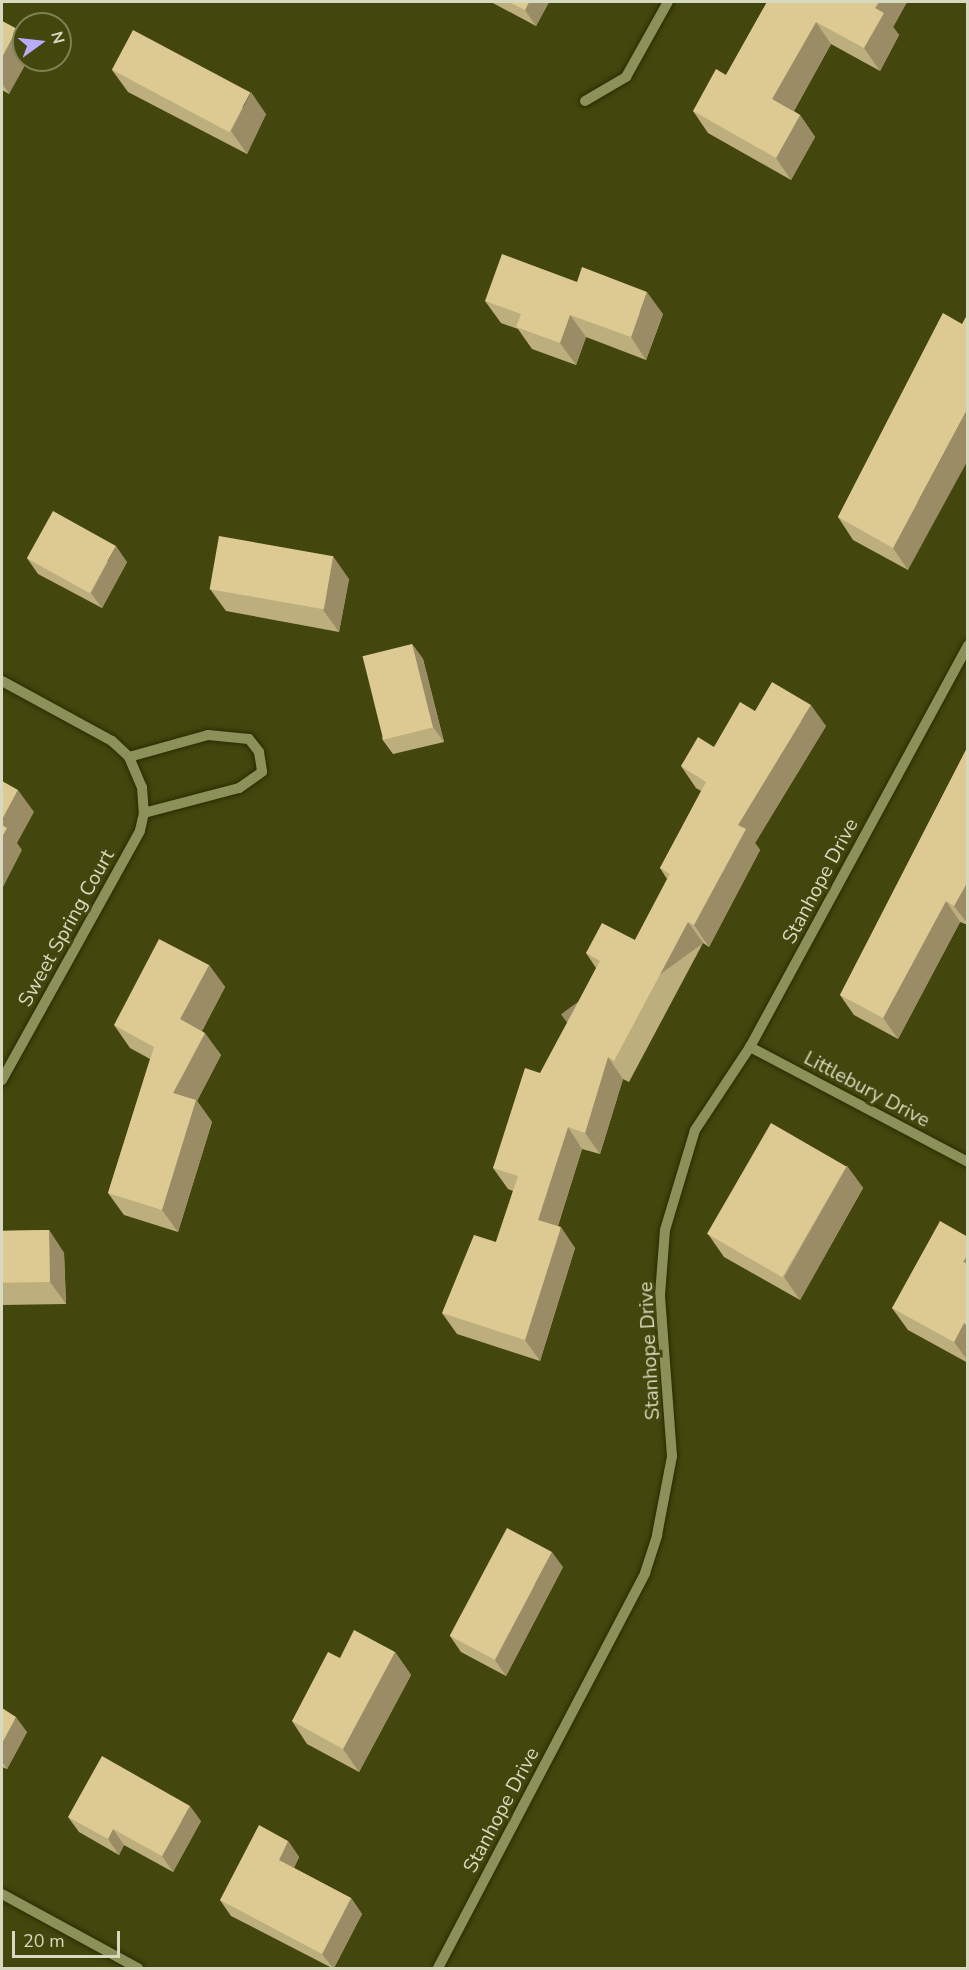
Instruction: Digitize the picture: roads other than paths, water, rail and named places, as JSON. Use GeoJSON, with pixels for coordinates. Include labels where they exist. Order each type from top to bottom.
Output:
{"type":"FeatureCollection","features":[{"type":"Feature","properties":{"kind":"street"},"geometry":{"type":"LineString","coordinates":[[585,101],[626,77],[668,2]]}},
{"type":"Feature","properties":{"kind":"street","name":"Stanhope Drive"},"geometry":{"type":"LineString","coordinates":[[438,1968],[645,1573],[672,1456],[660,1295],[665,1230],[695,1130],[750,1047],[968,645]]}},
{"type":"Feature","properties":{"kind":"street"},"geometry":{"type":"LineString","coordinates":[[2,681],[112,741],[129,758],[208,735],[249,739],[259,752],[262,772],[239,788],[144,813]]}},
{"type":"Feature","properties":{"kind":"street","name":"Sweet Spring Court"},"geometry":{"type":"LineString","coordinates":[[2,1080],[140,831],[144,813],[142,787],[129,758]]}},
{"type":"Feature","properties":{"kind":"street","name":"Littlebury Drive"},"geometry":{"type":"LineString","coordinates":[[750,1047],[968,1162]]}},
{"type":"Feature","properties":{"kind":"street"},"geometry":{"type":"LineString","coordinates":[[2,1894],[121,1964],[138,1968]]}}]}
